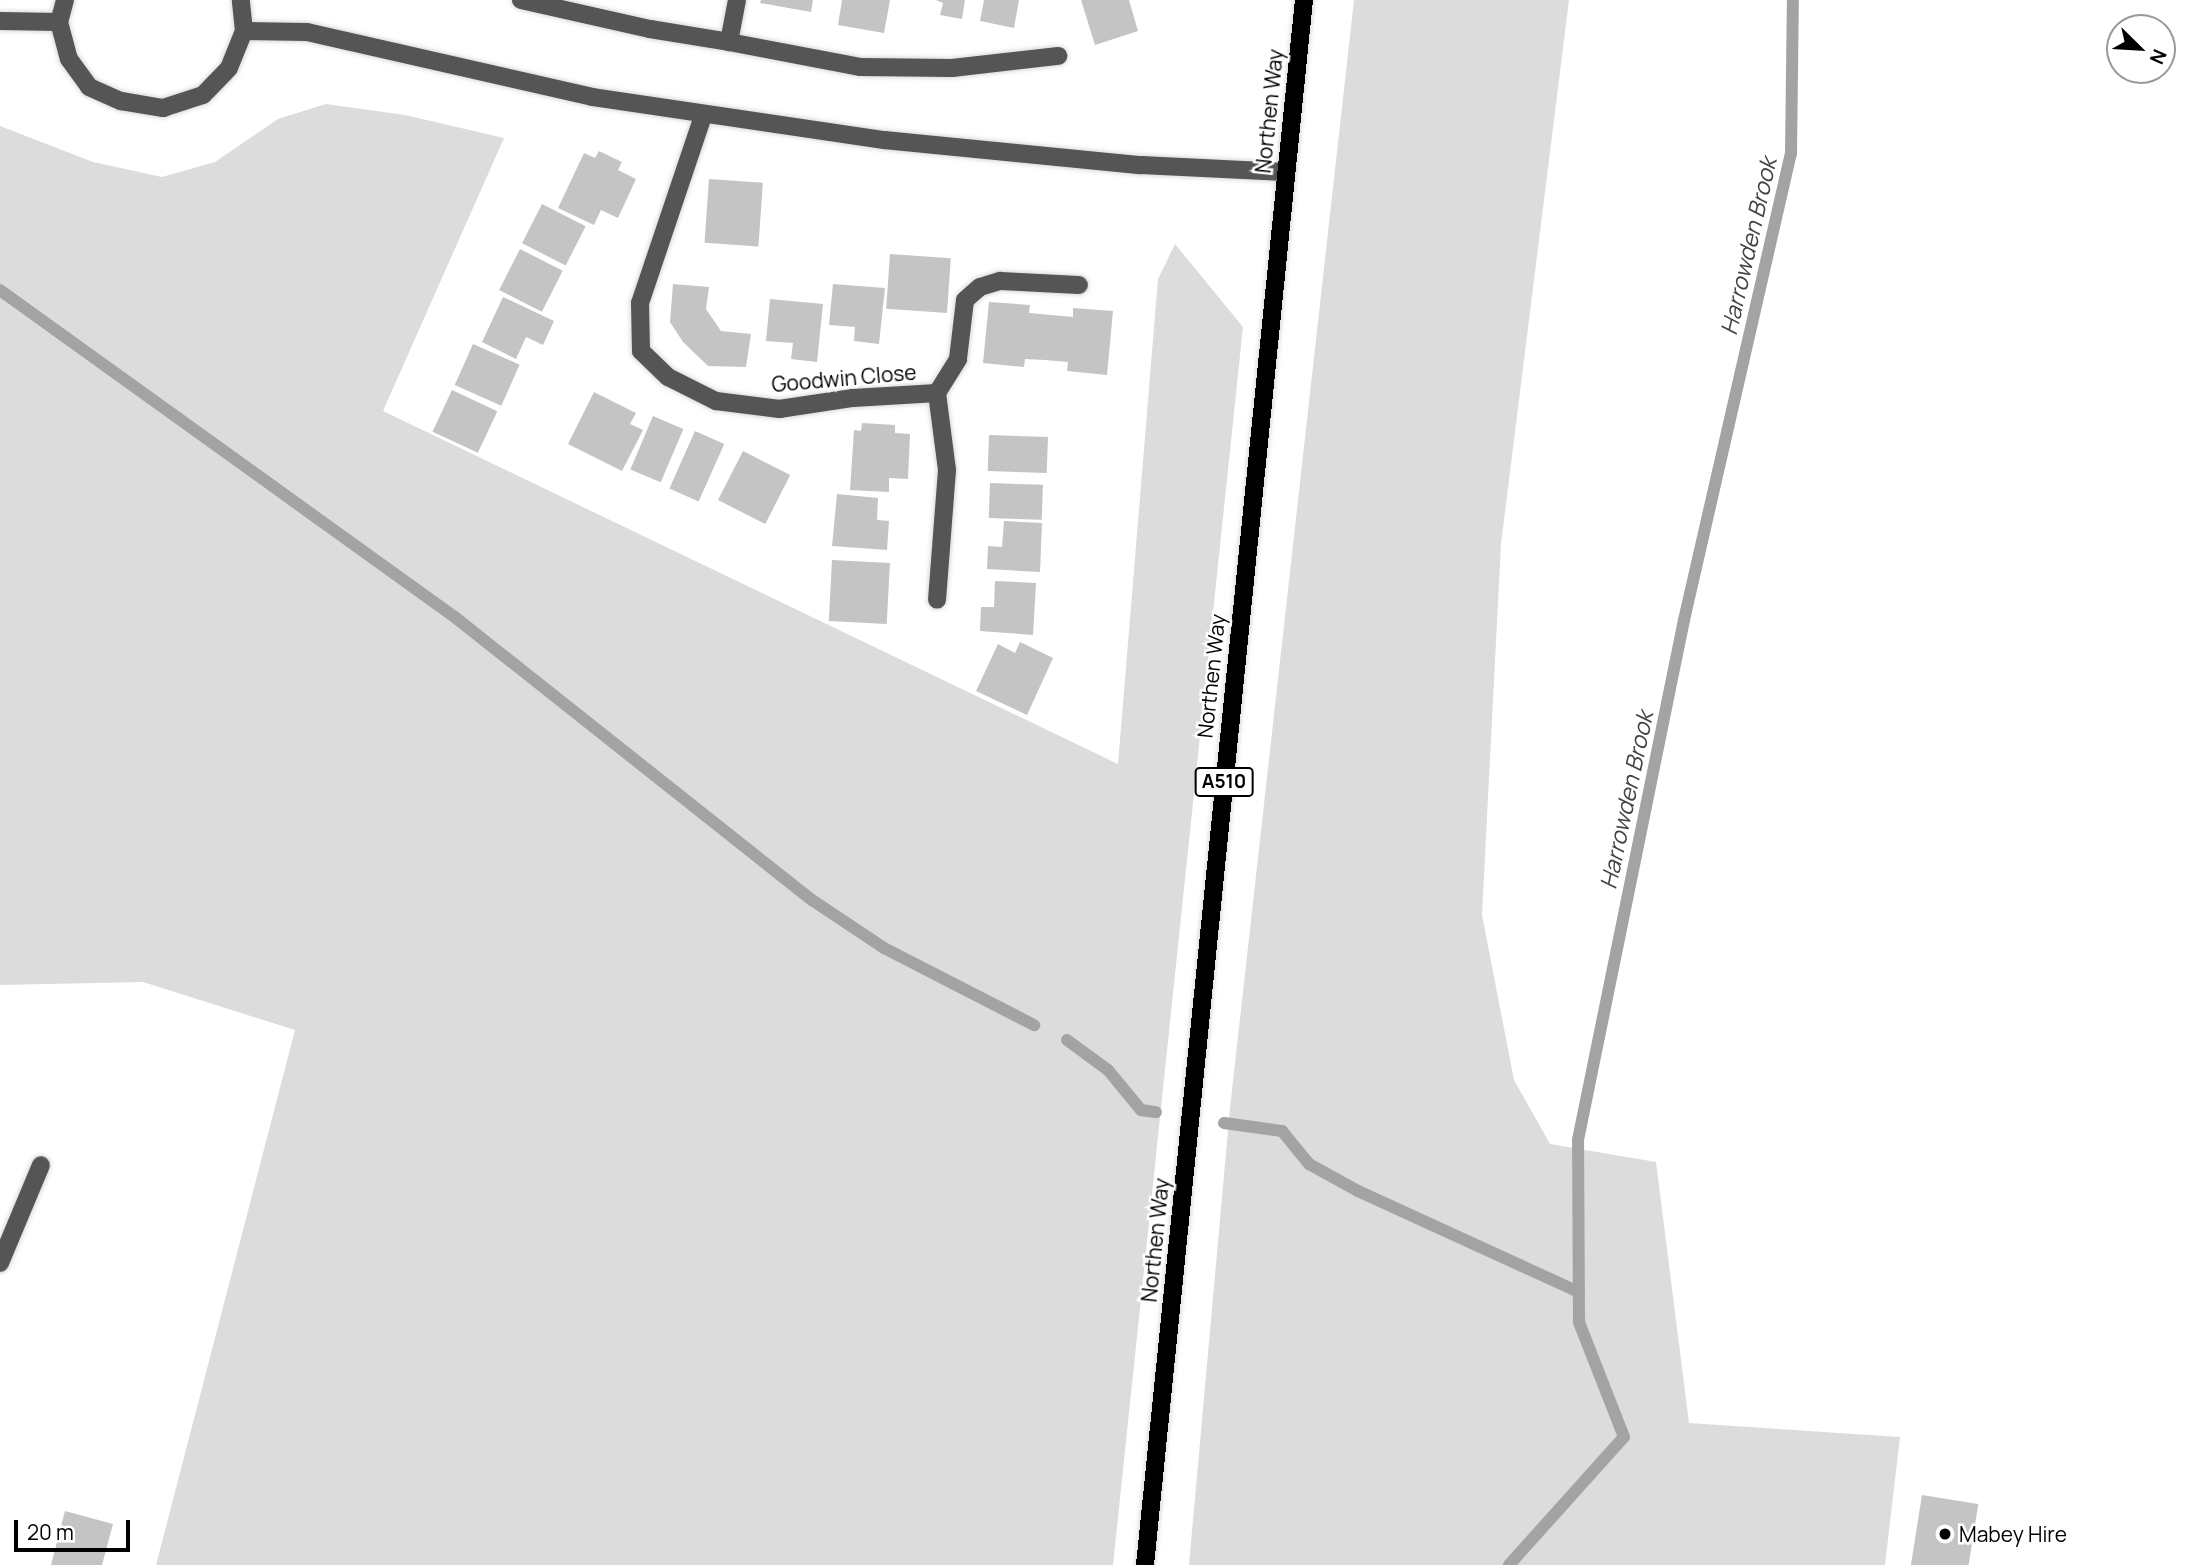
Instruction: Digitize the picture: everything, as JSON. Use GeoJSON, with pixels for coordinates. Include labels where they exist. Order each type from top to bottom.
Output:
{"type":"FeatureCollection","features":[{"type":"Feature","properties":{"kind":"main road","name":"Northen Way"},"geometry":{"type":"LineString","coordinates":[[1144,1565],[1304,0]]}},
{"type":"Feature","properties":{"kind":"street"},"geometry":{"type":"LineString","coordinates":[[65,0],[59,22],[69,59],[89,87],[121,101],[163,108],[203,95],[229,68],[244,31],[241,0]]}},
{"type":"Feature","properties":{"kind":"street"},"geometry":{"type":"LineString","coordinates":[[521,0],[650,29],[860,67],[952,68],[1058,56]]}},
{"type":"Feature","properties":{"kind":"street"},"geometry":{"type":"LineString","coordinates":[[729,42],[736,2]]}},
{"type":"Feature","properties":{"kind":"street"},"geometry":{"type":"LineString","coordinates":[[0,22],[59,22]]}},
{"type":"Feature","properties":{"kind":"street"},"geometry":{"type":"LineString","coordinates":[[244,31],[307,32],[592,97],[703,116],[983,151],[1141,165],[1285,172]]}},
{"type":"Feature","properties":{"kind":"street","name":"Goodwin Close"},"geometry":{"type":"LineString","coordinates":[[703,116],[640,303],[641,351],[668,377],[716,401],[779,409],[853,398],[937,393],[947,470],[937,600]]}},
{"type":"Feature","properties":{"kind":"street"},"geometry":{"type":"LineString","coordinates":[[937,393],[958,359],[965,300],[980,287],[1000,281],[1079,285]]}},
{"type":"Feature","properties":{"kind":"street"},"geometry":{"type":"LineString","coordinates":[[0,1263],[41,1165]]}},
{"type":"Feature","properties":{"kind":"shaded area"},"geometry":{"type":"Polygon","coordinates":[[[1354,0],[1569,0],[1501,544],[1482,915],[1514,1080],[1550,1144],[1656,1162],[1689,1423],[1900,1437],[1885,1565],[1189,1565],[1230,1108],[1354,0]]]}},
{"type":"Feature","properties":{"kind":"shaded area"},"geometry":{"type":"Polygon","coordinates":[[[326,104],[405,115],[504,138],[383,411],[1118,764],[1158,279],[1175,244],[1243,327],[1113,1565],[156,1565],[295,1030],[143,982],[0,985],[0,126],[93,162],[162,177],[215,162],[278,119],[326,104]]]}},
{"type":"Feature","properties":{"kind":"building"},"geometry":{"type":"Polygon","coordinates":[[[761,0],[813,0],[811,12],[760,3],[761,0]]]}},
{"type":"Feature","properties":{"kind":"building"},"geometry":{"type":"Polygon","coordinates":[[[842,0],[890,0],[884,33],[838,25],[842,0]]]}},
{"type":"Feature","properties":{"kind":"building"},"geometry":{"type":"Polygon","coordinates":[[[936,0],[965,0],[962,19],[940,15],[943,3],[936,0]]]}},
{"type":"Feature","properties":{"kind":"building"},"geometry":{"type":"Polygon","coordinates":[[[984,0],[1019,0],[1014,28],[980,21],[984,0]]]}},
{"type":"Feature","properties":{"kind":"building"},"geometry":{"type":"Polygon","coordinates":[[[1081,0],[1129,0],[1138,31],[1095,45],[1081,0]]]}},
{"type":"Feature","properties":{"kind":"building"},"geometry":{"type":"Polygon","coordinates":[[[599,151],[622,162],[618,170],[636,179],[618,218],[601,210],[594,225],[558,208],[584,153],[595,158],[599,151]]]}},
{"type":"Feature","properties":{"kind":"building"},"geometry":{"type":"Polygon","coordinates":[[[709,179],[763,183],[758,247],[705,243],[709,179]]]}},
{"type":"Feature","properties":{"kind":"building"},"geometry":{"type":"Polygon","coordinates":[[[542,204],[586,226],[566,265],[522,243],[542,204]]]}},
{"type":"Feature","properties":{"kind":"building"},"geometry":{"type":"Polygon","coordinates":[[[520,249],[563,271],[542,312],[499,290],[520,249]]]}},
{"type":"Feature","properties":{"kind":"building"},"geometry":{"type":"Polygon","coordinates":[[[890,254],[951,258],[947,313],[886,309],[890,254]]]}},
{"type":"Feature","properties":{"kind":"building"},"geometry":{"type":"Polygon","coordinates":[[[673,284],[709,287],[706,309],[721,331],[751,334],[746,367],[708,366],[683,342],[670,322],[673,284]]]}},
{"type":"Feature","properties":{"kind":"building"},"geometry":{"type":"Polygon","coordinates":[[[833,284],[885,288],[879,344],[854,341],[855,327],[829,325],[833,284]]]}},
{"type":"Feature","properties":{"kind":"building"},"geometry":{"type":"Polygon","coordinates":[[[503,297],[554,321],[543,345],[526,337],[516,359],[482,342],[503,297]]]}},
{"type":"Feature","properties":{"kind":"building"},"geometry":{"type":"Polygon","coordinates":[[[770,299],[823,304],[817,362],[791,359],[793,343],[766,341],[770,299]]]}},
{"type":"Feature","properties":{"kind":"building"},"geometry":{"type":"Polygon","coordinates":[[[989,302],[1030,305],[1029,313],[1073,317],[1073,308],[1113,311],[1107,375],[1067,371],[1068,362],[1025,359],[1024,367],[983,363],[989,302]]]}},
{"type":"Feature","properties":{"kind":"building"},"geometry":{"type":"Polygon","coordinates":[[[473,344],[520,365],[501,406],[455,385],[473,344]]]}},
{"type":"Feature","properties":{"kind":"building"},"geometry":{"type":"Polygon","coordinates":[[[452,390],[497,411],[478,453],[433,432],[452,390]]]}},
{"type":"Feature","properties":{"kind":"building"},"geometry":{"type":"Polygon","coordinates":[[[594,392],[636,413],[630,424],[643,430],[622,471],[568,444],[594,392]]]}},
{"type":"Feature","properties":{"kind":"building"},"geometry":{"type":"Polygon","coordinates":[[[653,416],[683,429],[661,482],[630,469],[653,416]]]}},
{"type":"Feature","properties":{"kind":"building"},"geometry":{"type":"Polygon","coordinates":[[[862,423],[895,425],[895,433],[910,434],[908,479],[889,478],[889,492],[850,490],[854,430],[861,431],[862,423]]]}},
{"type":"Feature","properties":{"kind":"building"},"geometry":{"type":"Polygon","coordinates":[[[695,431],[724,444],[699,502],[669,489],[695,431]]]}},
{"type":"Feature","properties":{"kind":"building"},"geometry":{"type":"Polygon","coordinates":[[[989,435],[1048,437],[1047,473],[988,471],[989,435]]]}},
{"type":"Feature","properties":{"kind":"building"},"geometry":{"type":"Polygon","coordinates":[[[743,451],[790,475],[765,524],[718,500],[743,451]]]}},
{"type":"Feature","properties":{"kind":"building"},"geometry":{"type":"Polygon","coordinates":[[[990,483],[1043,485],[1042,520],[989,518],[990,483]]]}},
{"type":"Feature","properties":{"kind":"building"},"geometry":{"type":"Polygon","coordinates":[[[837,494],[878,498],[877,520],[889,521],[887,550],[832,546],[837,494]]]}},
{"type":"Feature","properties":{"kind":"building"},"geometry":{"type":"Polygon","coordinates":[[[1004,521],[1042,523],[1040,572],[987,569],[988,546],[1002,547],[1004,521]]]}},
{"type":"Feature","properties":{"kind":"building"},"geometry":{"type":"Polygon","coordinates":[[[832,560],[890,563],[887,624],[829,621],[832,560]]]}},
{"type":"Feature","properties":{"kind":"building"},"geometry":{"type":"Polygon","coordinates":[[[995,581],[1036,583],[1033,635],[980,631],[981,607],[994,607],[995,581]]]}},
{"type":"Feature","properties":{"kind":"building"},"geometry":{"type":"Polygon","coordinates":[[[1020,642],[1053,658],[1027,715],[976,691],[998,644],[1015,653],[1020,642]]]}},
{"type":"Feature","properties":{"kind":"building","name":"Mabey Hire"},"geometry":{"type":"Polygon","coordinates":[[[1922,1495],[1978,1504],[1969,1565],[1911,1565],[1922,1495]]]}},
{"type":"Feature","properties":{"kind":"building"},"geometry":{"type":"Polygon","coordinates":[[[65,1511],[113,1524],[102,1565],[51,1565],[65,1511]]]}},
{"type":"Feature","properties":{"kind":"waterway","name":"Harrowden Brook"},"geometry":{"type":"LineString","coordinates":[[1509,1565],[1624,1437],[1579,1322],[1578,1140],[1684,620],[1791,154],[1793,0]]}},
{"type":"Feature","properties":{"kind":"waterway"},"geometry":{"type":"LineString","coordinates":[[0,290],[456,618],[812,900],[884,948],[1034,1025]]}},
{"type":"Feature","properties":{"kind":"waterway"},"geometry":{"type":"LineString","coordinates":[[1067,1040],[1108,1070],[1141,1110],[1156,1112]]}},
{"type":"Feature","properties":{"kind":"waterway"},"geometry":{"type":"LineString","coordinates":[[1224,1123],[1282,1131],[1309,1164],[1358,1191],[1579,1292]]}},
{"type":"Feature","properties":{"kind":"place","name":"Mabey Hire"},"geometry":{"type":"Point","coordinates":[1945,1534]}}]}
